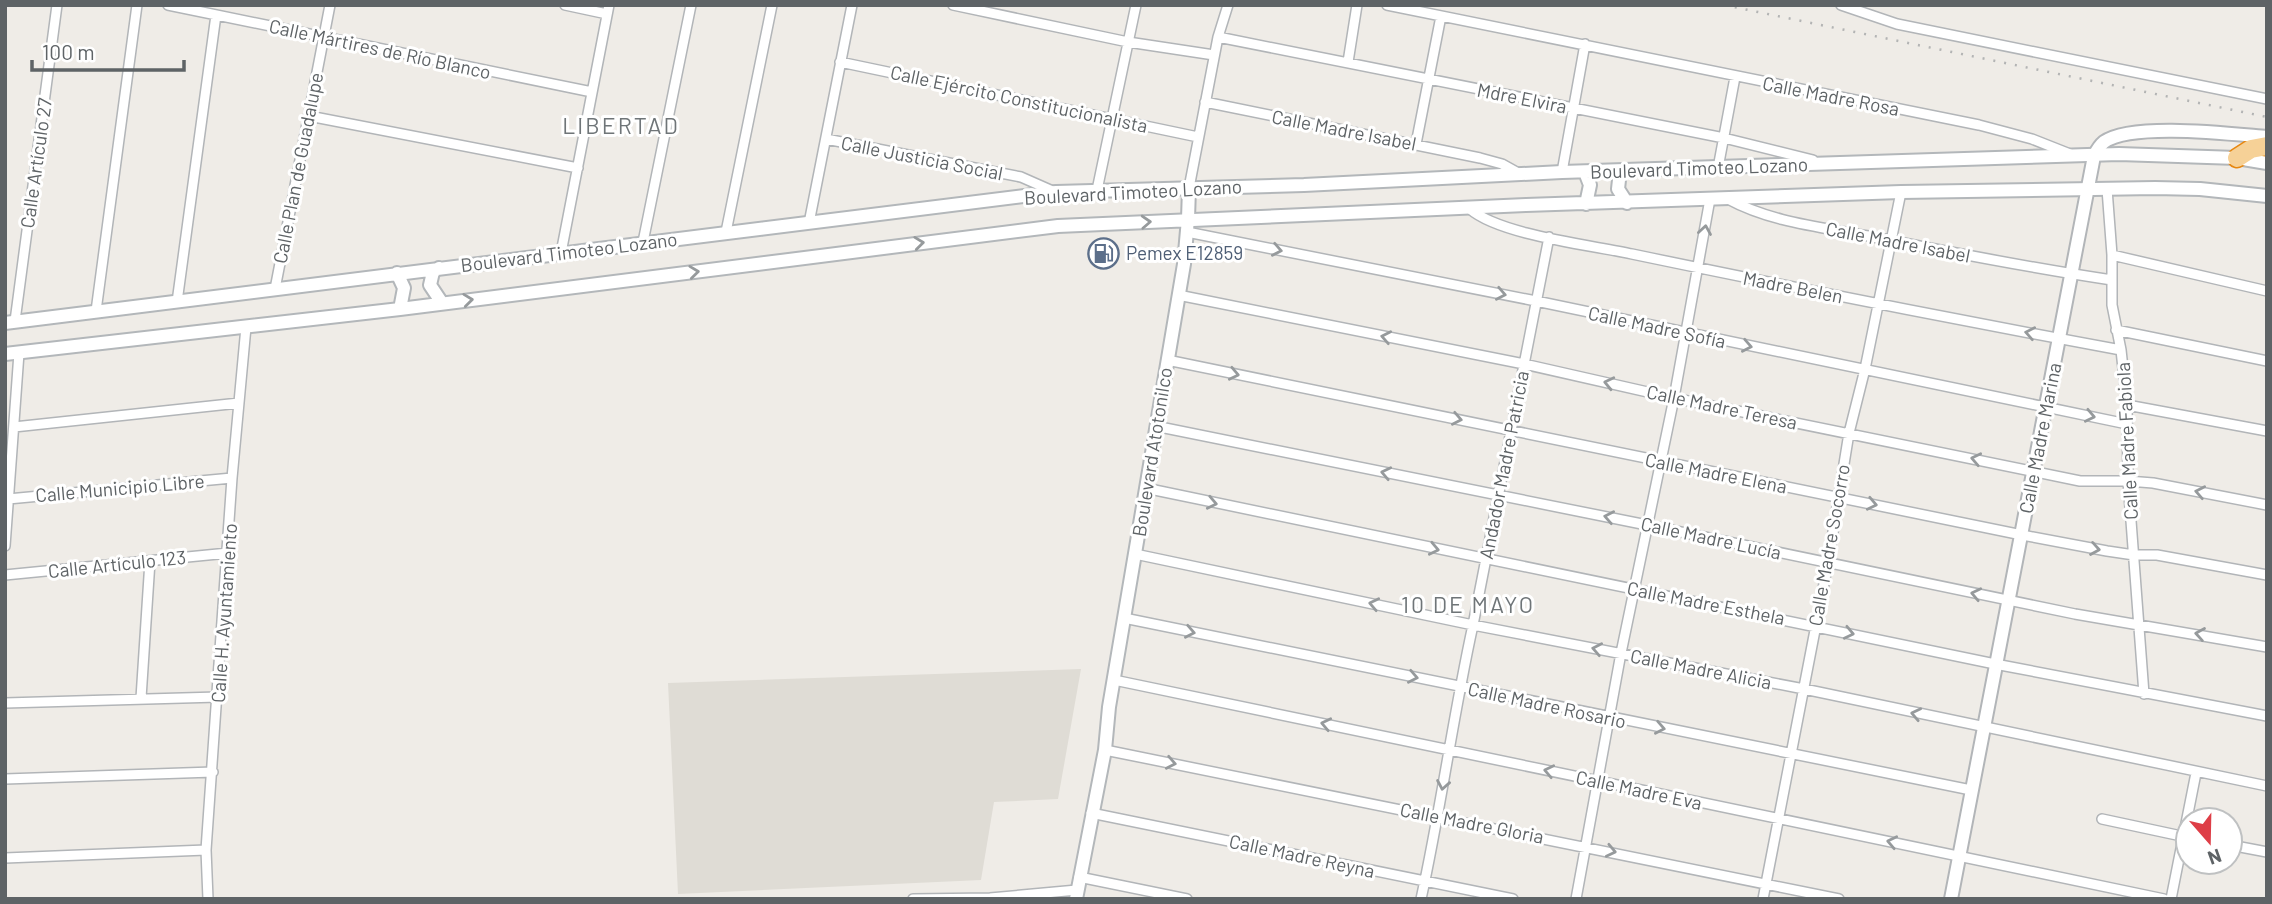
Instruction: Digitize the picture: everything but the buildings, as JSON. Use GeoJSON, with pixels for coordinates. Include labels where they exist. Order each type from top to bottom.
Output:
{"type":"FeatureCollection","features":[{"type":"Feature","properties":{"kind":"highway"},"geometry":{"type":"LineString","coordinates":[[2237,158],[2251,149],[2267,146]]}},
{"type":"Feature","properties":{"kind":"main road"},"geometry":{"type":"LineString","coordinates":[[2094,156],[2105,141],[2129,134],[2206,131],[2267,137]]}},
{"type":"Feature","properties":{"kind":"main road","name":"Boulevard Timoteo Lozano"},"geometry":{"type":"LineString","coordinates":[[10,322],[1056,192],[1562,172],[2074,156],[2237,158],[2267,163]]}},
{"type":"Feature","properties":{"kind":"main road","name":"Calle Madre Marina"},"geometry":{"type":"LineString","coordinates":[[1951,899],[2094,156]]}},
{"type":"Feature","properties":{"kind":"main road"},"geometry":{"type":"LineString","coordinates":[[1620,171],[1618,189],[1627,203]]}},
{"type":"Feature","properties":{"kind":"main road"},"geometry":{"type":"LineString","coordinates":[[1585,172],[1590,185],[1586,204]]}},
{"type":"Feature","properties":{"kind":"main road","name":"Boulevard Atotonilco"},"geometry":{"type":"LineString","coordinates":[[1077,888],[1105,750],[1114,680],[1178,295],[1189,188]]}},
{"type":"Feature","properties":{"kind":"main road","name":"Boulevard Timoteo Lozano"},"geometry":{"type":"LineString","coordinates":[[5,354],[400,309],[1058,226],[1187,225],[1470,209],[1901,192],[2200,189],[2267,196]]}},
{"type":"Feature","properties":{"kind":"main road"},"geometry":{"type":"LineString","coordinates":[[439,268],[433,272],[430,285],[442,303]]}},
{"type":"Feature","properties":{"kind":"main road"},"geometry":{"type":"LineString","coordinates":[[397,273],[404,288],[400,309]]}},
{"type":"Feature","properties":{"kind":"street","name":"Calle Artículo 27"},"geometry":{"type":"LineString","coordinates":[[10,322],[57,5]]}},
{"type":"Feature","properties":{"kind":"street"},"geometry":{"type":"LineString","coordinates":[[96,311],[137,5]]}},
{"type":"Feature","properties":{"kind":"street","name":"Calle Mártires de Río Blanco"},"geometry":{"type":"LineString","coordinates":[[168,5],[592,92]]}},
{"type":"Feature","properties":{"kind":"street","name":"Calle Plan de Guadalupe"},"geometry":{"type":"LineString","coordinates":[[275,289],[330,5]]}},
{"type":"Feature","properties":{"kind":"street"},"geometry":{"type":"LineString","coordinates":[[561,253],[608,9],[565,5]]}},
{"type":"Feature","properties":{"kind":"street"},"geometry":{"type":"LineString","coordinates":[[643,242],[691,5]]}},
{"type":"Feature","properties":{"kind":"street"},"geometry":{"type":"LineString","coordinates":[[726,232],[772,5]]}},
{"type":"Feature","properties":{"kind":"street"},"geometry":{"type":"LineString","coordinates":[[809,223],[852,5]]}},
{"type":"Feature","properties":{"kind":"street"},"geometry":{"type":"LineString","coordinates":[[953,5],[1128,42],[1214,55]]}},
{"type":"Feature","properties":{"kind":"street"},"geometry":{"type":"LineString","coordinates":[[1097,190],[1136,5]]}},
{"type":"Feature","properties":{"kind":"street","name":"Boulevard Atotonilco"},"geometry":{"type":"LineString","coordinates":[[1189,188],[1214,55],[1228,5]]}},
{"type":"Feature","properties":{"kind":"street"},"geometry":{"type":"LineString","coordinates":[[1348,62],[1357,5]]}},
{"type":"Feature","properties":{"kind":"street","name":"Calle Madre Rosa"},"geometry":{"type":"LineString","coordinates":[[1387,5],[1979,125],[2051,145],[2074,156]]}},
{"type":"Feature","properties":{"kind":"street"},"geometry":{"type":"LineString","coordinates":[[1841,5],[1897,24],[2267,99]]}},
{"type":"Feature","properties":{"kind":"street"},"geometry":{"type":"LineString","coordinates":[[177,302],[216,15]]}},
{"type":"Feature","properties":{"kind":"street"},"geometry":{"type":"LineString","coordinates":[[1416,144],[1441,16]]}},
{"type":"Feature","properties":{"kind":"street","name":"Mdre Elvira"},"geometry":{"type":"LineString","coordinates":[[1218,37],[1724,138],[1825,163]]}},
{"type":"Feature","properties":{"kind":"street"},"geometry":{"type":"LineString","coordinates":[[1562,172],[1585,44]]}},
{"type":"Feature","properties":{"kind":"street","name":"Calle Ejército Constitucionalista"},"geometry":{"type":"LineString","coordinates":[[841,62],[1198,137]]}},
{"type":"Feature","properties":{"kind":"street"},"geometry":{"type":"LineString","coordinates":[[1718,168],[1735,77]]}},
{"type":"Feature","properties":{"kind":"street","name":"Calle Madre Isabel"},"geometry":{"type":"LineString","coordinates":[[1205,102],[1416,144],[1502,164],[1522,175]]}},
{"type":"Feature","properties":{"kind":"street"},"geometry":{"type":"LineString","coordinates":[[309,116],[578,168]]}},
{"type":"Feature","properties":{"kind":"street","name":"Calle Justicia Social"},"geometry":{"type":"LineString","coordinates":[[826,139],[1020,177],[1056,192]]}},
{"type":"Feature","properties":{"kind":"street","name":"Calle Madre Fabiola"},"geometry":{"type":"LineString","coordinates":[[2107,189],[2112,255],[2112,305],[2121,350],[2127,405],[2128,481],[2144,694]]}},
{"type":"Feature","properties":{"kind":"street","name":"Calle Madre Socorro"},"geometry":{"type":"LineString","coordinates":[[1763,899],[1828,563],[1850,433],[1901,192]]}},
{"type":"Feature","properties":{"kind":"street"},"geometry":{"type":"LineString","coordinates":[[1576,899],[1621,653],[1699,269],[1710,199]]}},
{"type":"Feature","properties":{"kind":"street","name":"Calle Madre Isabel"},"geometry":{"type":"LineString","coordinates":[[1728,199],[1770,216],[2112,280]]}},
{"type":"Feature","properties":{"kind":"street","name":"Madre Belen"},"geometry":{"type":"LineString","coordinates":[[1470,209],[1495,224],[1549,237],[1699,269],[2121,350]]}},
{"type":"Feature","properties":{"kind":"street","name":"Calle Madre Sofía"},"geometry":{"type":"LineString","coordinates":[[1187,225],[1686,334],[2127,424]]}},
{"type":"Feature","properties":{"kind":"street","name":"Andador Madre Patricia"},"geometry":{"type":"LineString","coordinates":[[1420,899],[1549,237]]}},
{"type":"Feature","properties":{"kind":"street"},"geometry":{"type":"LineString","coordinates":[[2112,255],[2267,291]]}},
{"type":"Feature","properties":{"kind":"street","name":"Calle Madre Teresa"},"geometry":{"type":"LineString","coordinates":[[1178,295],[2093,483],[2128,481],[2194,490],[2267,505]]}},
{"type":"Feature","properties":{"kind":"street","name":"Calle H. Ayuntamiento"},"geometry":{"type":"LineString","coordinates":[[208,899],[206,850],[232,478],[246,327]]}},
{"type":"Feature","properties":{"kind":"street"},"geometry":{"type":"LineString","coordinates":[[2116,330],[2267,361]]}},
{"type":"Feature","properties":{"kind":"street"},"geometry":{"type":"LineString","coordinates":[[5,546],[19,353]]}},
{"type":"Feature","properties":{"kind":"street","name":"Calle Madre Elena"},"geometry":{"type":"LineString","coordinates":[[1167,360],[2022,535],[2267,575]]}},
{"type":"Feature","properties":{"kind":"street"},"geometry":{"type":"LineString","coordinates":[[13,427],[239,403]]}},
{"type":"Feature","properties":{"kind":"street"},"geometry":{"type":"LineString","coordinates":[[2127,405],[2267,431]]}},
{"type":"Feature","properties":{"kind":"street","name":"Calle Madre Lucía"},"geometry":{"type":"LineString","coordinates":[[1155,426],[2009,601],[2267,647]]}},
{"type":"Feature","properties":{"kind":"street","name":"Calle Municipio Libre"},"geometry":{"type":"LineString","coordinates":[[8,499],[232,478]]}},
{"type":"Feature","properties":{"kind":"street","name":"Calle Madre Esthela"},"geometry":{"type":"LineString","coordinates":[[1145,488],[1995,664],[2267,716]]}},
{"type":"Feature","properties":{"kind":"street","name":"Calle Artículo 123"},"geometry":{"type":"LineString","coordinates":[[5,575],[228,553]]}},
{"type":"Feature","properties":{"kind":"street","name":"Calle Madre Alicia"},"geometry":{"type":"LineString","coordinates":[[1135,554],[2267,786]]}},
{"type":"Feature","properties":{"kind":"street"},"geometry":{"type":"LineString","coordinates":[[141,698],[150,561]]}},
{"type":"Feature","properties":{"kind":"street","name":"Calle Madre Rosario"},"geometry":{"type":"LineString","coordinates":[[1124,618],[1971,790]]}},
{"type":"Feature","properties":{"kind":"street","name":"Calle Madre Eva"},"geometry":{"type":"LineString","coordinates":[[1114,680],[2164,899]]}},
{"type":"Feature","properties":{"kind":"street"},"geometry":{"type":"LineString","coordinates":[[5,703],[218,697]]}},
{"type":"Feature","properties":{"kind":"street","name":"Calle Madre Gloria"},"geometry":{"type":"LineString","coordinates":[[1105,750],[1839,899]]}},
{"type":"Feature","properties":{"kind":"street"},"geometry":{"type":"LineString","coordinates":[[5,779],[213,772]]}},
{"type":"Feature","properties":{"kind":"street"},"geometry":{"type":"LineString","coordinates":[[2190,806],[2196,773]]}},
{"type":"Feature","properties":{"kind":"street","name":"Calle Madre Reyna"},"geometry":{"type":"LineString","coordinates":[[1091,813],[1513,899]]}},
{"type":"Feature","properties":{"kind":"street"},"geometry":{"type":"LineString","coordinates":[[2102,820],[2174,834]]}},
{"type":"Feature","properties":{"kind":"street"},"geometry":{"type":"LineString","coordinates":[[2244,848],[2267,852]]}},
{"type":"Feature","properties":{"kind":"street"},"geometry":{"type":"LineString","coordinates":[[5,858],[206,850]]}},
{"type":"Feature","properties":{"kind":"street"},"geometry":{"type":"LineString","coordinates":[[2171,899],[2176,876]]}},
{"type":"Feature","properties":{"kind":"street"},"geometry":{"type":"LineString","coordinates":[[913,899],[989,898],[1077,888],[1187,899]]}},
{"type":"Feature","properties":{"kind":"shaded area"},"geometry":{"type":"Polygon","coordinates":[[[1081,669],[1058,799],[994,802],[981,880],[678,894],[668,683],[1081,669]]]}},
{"type":"Feature","properties":{"kind":"railway"},"geometry":{"type":"LineString","coordinates":[[1724,5],[2267,117]]}},
{"type":"Feature","properties":{"kind":"place","name":"Pemex E12859"},"geometry":{"type":"Point","coordinates":[1103,253]}},
{"type":"Feature","properties":{"kind":"district","name":"LIBERTAD"},"geometry":{"type":"Point","coordinates":[621,126]}},
{"type":"Feature","properties":{"kind":"district","name":"10 DE MAYO"},"geometry":{"type":"Point","coordinates":[1468,605]}}]}
